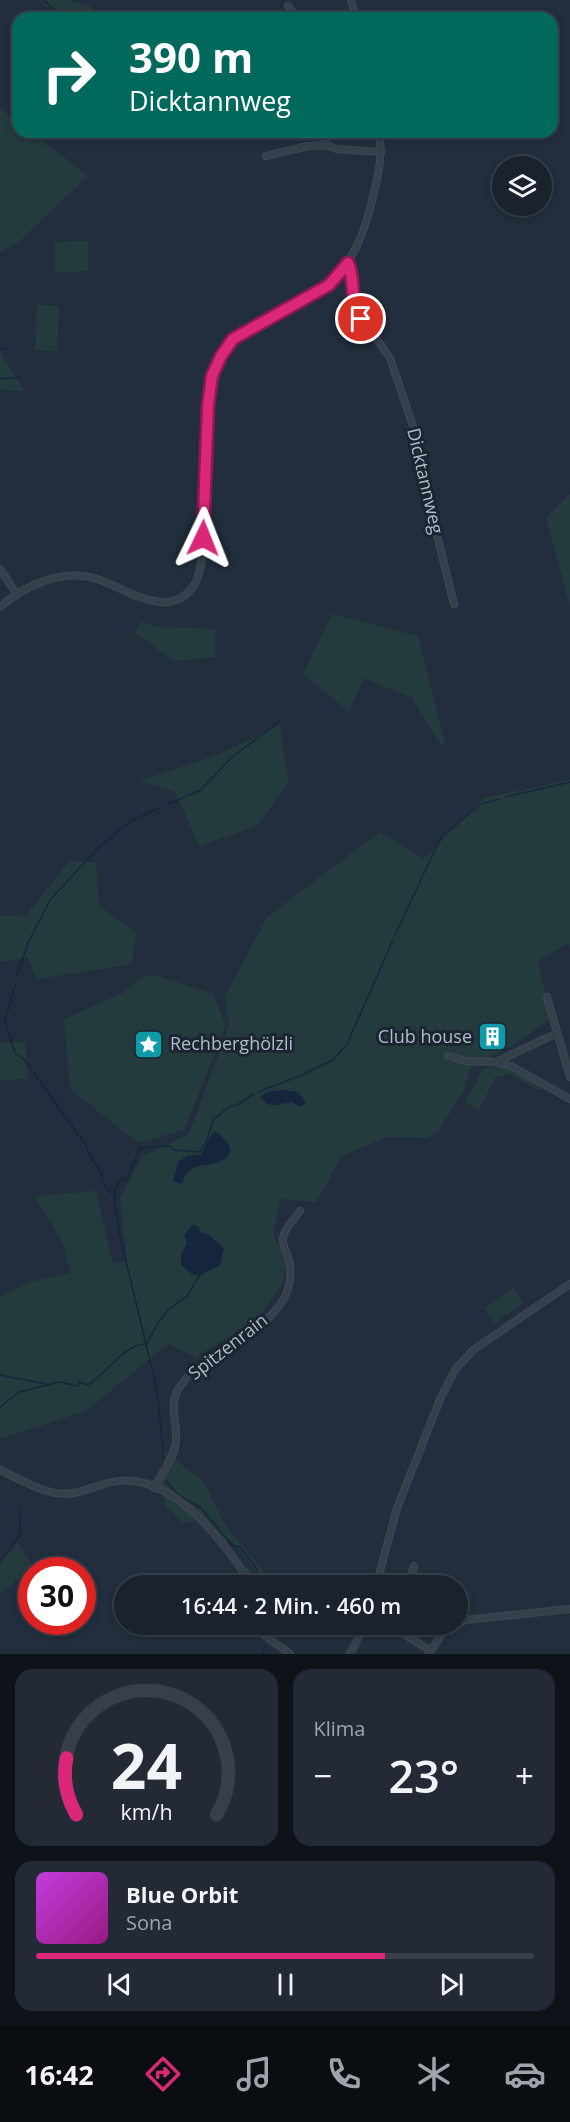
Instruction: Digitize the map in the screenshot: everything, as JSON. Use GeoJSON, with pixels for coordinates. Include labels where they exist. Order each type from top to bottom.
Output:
{"type":"FeatureCollection","features":[{"type":"Feature","properties":{"kind":"street"},"geometry":{"type":"LineString","coordinates":[[288,6],[293,12]]}},
{"type":"Feature","properties":{"kind":"street"},"geometry":{"type":"LineString","coordinates":[[324,138],[326,145]]}},
{"type":"Feature","properties":{"kind":"street"},"geometry":{"type":"LineString","coordinates":[[0,608],[16,593],[48,579],[96,578],[149,601],[167,603],[184,595],[196,582],[202,560],[208,406],[212,376],[221,356],[233,339],[329,285],[348,263],[365,226],[372,202],[381,152],[380,138]]}},
{"type":"Feature","properties":{"kind":"street"},"geometry":{"type":"LineString","coordinates":[[266,156],[308,146],[326,145],[337,149],[381,152]]}},
{"type":"Feature","properties":{"kind":"street","name":"Dicktannweg"},"geometry":{"type":"LineString","coordinates":[[348,263],[353,275],[352,298],[355,308],[390,358],[418,441],[425,486],[454,604]]}},
{"type":"Feature","properties":{"kind":"street"},"geometry":{"type":"LineString","coordinates":[[0,569],[16,593]]}},
{"type":"Feature","properties":{"kind":"street"},"geometry":{"type":"LineString","coordinates":[[547,997],[570,1077]]}},
{"type":"Feature","properties":{"kind":"street"},"geometry":{"type":"LineString","coordinates":[[496,1062],[557,1033]]}},
{"type":"Feature","properties":{"kind":"street"},"geometry":{"type":"LineString","coordinates":[[448,1056],[466,1061],[496,1062],[511,1066],[570,1099]]}},
{"type":"Feature","properties":{"kind":"street","name":"Spitzenrain"},"geometry":{"type":"LineString","coordinates":[[154,1488],[176,1446],[173,1409],[177,1391],[205,1361],[244,1338],[283,1300],[290,1280],[289,1261],[283,1236],[300,1211]]}},
{"type":"Feature","properties":{"kind":"street"},"geometry":{"type":"LineString","coordinates":[[379,1575],[397,1508],[441,1397],[455,1370],[474,1350],[570,1284]]}},
{"type":"Feature","properties":{"kind":"street"},"geometry":{"type":"LineString","coordinates":[[0,1470],[35,1486],[61,1493],[75,1493],[128,1480],[154,1488],[187,1506],[208,1526],[246,1575]]}},
{"type":"Feature","properties":{"kind":"street"},"geometry":{"type":"LineString","coordinates":[[411,1575],[414,1566]]}},
{"type":"Feature","properties":{"kind":"street"},"geometry":{"type":"LineString","coordinates":[[468,1620],[570,1609]]}},
{"type":"Feature","properties":{"kind":"street"},"geometry":{"type":"LineString","coordinates":[[264,1635],[290,1654]]}},
{"type":"Feature","properties":{"kind":"street"},"geometry":{"type":"LineString","coordinates":[[350,1654],[360,1635]]}},
{"type":"Feature","properties":{"kind":"street"},"geometry":{"type":"LineString","coordinates":[[405,1635],[430,1653],[442,1635]]}},
{"type":"Feature","properties":{"kind":"green space"},"geometry":{"type":"Polygon","coordinates":[[[39,0],[68,0],[92,7],[95,12],[70,12],[46,7],[39,0]]]}},
{"type":"Feature","properties":{"kind":"green space"},"geometry":{"type":"Polygon","coordinates":[[[0,108],[12,117],[12,138],[39,138],[88,176],[22,239],[0,253],[0,108]]]}},
{"type":"Feature","properties":{"kind":"green space"},"geometry":{"type":"Polygon","coordinates":[[[88,241],[88,271],[55,272],[55,242],[88,241]]]}},
{"type":"Feature","properties":{"kind":"green space"},"geometry":{"type":"Polygon","coordinates":[[[37,305],[59,306],[57,351],[35,350],[37,305]]]}},
{"type":"Feature","properties":{"kind":"green space"},"geometry":{"type":"Polygon","coordinates":[[[0,351],[24,391],[0,390],[0,351]]]}},
{"type":"Feature","properties":{"kind":"green space"},"geometry":{"type":"Polygon","coordinates":[[[570,494],[570,606],[546,518],[570,494]]]}},
{"type":"Feature","properties":{"kind":"green space"},"geometry":{"type":"Polygon","coordinates":[[[332,614],[418,636],[445,744],[440,744],[412,698],[364,678],[349,712],[303,674],[332,614]]]}},
{"type":"Feature","properties":{"kind":"green space"},"geometry":{"type":"Polygon","coordinates":[[[142,622],[160,627],[215,629],[215,657],[174,661],[134,632],[142,622]]]}},
{"type":"Feature","properties":{"kind":"green space"},"geometry":{"type":"Polygon","coordinates":[[[280,725],[288,783],[257,826],[199,846],[175,791],[139,781],[217,755],[280,725]]]}},
{"type":"Feature","properties":{"kind":"green space"},"geometry":{"type":"Polygon","coordinates":[[[570,780],[570,945],[567,944],[538,961],[551,1019],[511,1046],[470,1068],[464,1091],[437,1133],[427,1138],[387,1137],[342,1156],[316,1202],[280,1199],[273,1235],[287,1259],[282,1285],[256,1321],[196,1357],[168,1344],[86,1411],[0,1439],[0,1297],[31,1282],[71,1273],[63,1244],[35,1196],[96,1191],[113,1264],[127,1261],[120,1197],[143,1156],[189,1134],[229,1026],[225,996],[267,917],[380,832],[424,859],[484,798],[570,780]]]}},
{"type":"Feature","properties":{"kind":"green space"},"geometry":{"type":"Polygon","coordinates":[[[70,861],[96,863],[99,906],[136,932],[132,964],[37,979],[27,957],[0,962],[0,916],[26,915],[70,861]]]}},
{"type":"Feature","properties":{"kind":"green space"},"geometry":{"type":"Polygon","coordinates":[[[155,975],[213,994],[225,1023],[223,1034],[184,1130],[138,1143],[70,1089],[64,1019],[123,993],[140,978],[155,975]]]}},
{"type":"Feature","properties":{"kind":"green space"},"geometry":{"type":"Polygon","coordinates":[[[25,1042],[28,1079],[0,1080],[0,1043],[25,1042]]]}},
{"type":"Feature","properties":{"kind":"green space"},"geometry":{"type":"Polygon","coordinates":[[[510,1067],[542,1084],[539,1090],[506,1073],[504,1076],[496,1076],[479,1110],[465,1102],[484,1068],[510,1067]]]}},
{"type":"Feature","properties":{"kind":"green space"},"geometry":{"type":"Polygon","coordinates":[[[514,1288],[524,1303],[494,1323],[484,1308],[514,1288]]]}},
{"type":"Feature","properties":{"kind":"green space"},"geometry":{"type":"Polygon","coordinates":[[[165,1452],[203,1481],[226,1526],[266,1575],[258,1575],[232,1541],[222,1541],[199,1520],[183,1523],[165,1505],[161,1486],[165,1452]]]}},
{"type":"Feature","properties":{"kind":"green space"},"geometry":{"type":"Polygon","coordinates":[[[17,1542],[27,1557],[18,1557],[18,1579],[0,1593],[0,1561],[17,1542]]]}},
{"type":"Feature","properties":{"kind":"water"},"geometry":{"type":"Polygon","coordinates":[[[271,1091],[298,1092],[306,1102],[300,1107],[292,1102],[270,1105],[260,1096],[271,1091]]]}},
{"type":"Feature","properties":{"kind":"water"},"geometry":{"type":"Polygon","coordinates":[[[215,1131],[227,1142],[229,1155],[219,1162],[192,1169],[185,1176],[182,1184],[173,1181],[178,1162],[189,1155],[201,1155],[215,1131]]]}},
{"type":"Feature","properties":{"kind":"water"},"geometry":{"type":"Polygon","coordinates":[[[192,1225],[198,1226],[200,1232],[209,1235],[224,1248],[220,1265],[199,1276],[192,1274],[181,1265],[181,1253],[187,1244],[184,1235],[192,1225]]]}},
{"type":"Feature","properties":{"kind":"waterway"},"geometry":{"type":"LineString","coordinates":[[44,0],[56,12]]}},
{"type":"Feature","properties":{"kind":"waterway"},"geometry":{"type":"LineString","coordinates":[[0,349],[7,348]]}},
{"type":"Feature","properties":{"kind":"waterway"},"geometry":{"type":"LineString","coordinates":[[0,379],[20,377]]}},
{"type":"Feature","properties":{"kind":"waterway"},"geometry":{"type":"LineString","coordinates":[[168,804],[201,790],[231,758],[280,721]]}},
{"type":"Feature","properties":{"kind":"waterway"},"geometry":{"type":"LineString","coordinates":[[506,797],[570,782]]}},
{"type":"Feature","properties":{"kind":"waterway"},"geometry":{"type":"LineString","coordinates":[[395,935],[441,837],[481,804],[499,799]]}},
{"type":"Feature","properties":{"kind":"waterway"},"geometry":{"type":"LineString","coordinates":[[17,975],[28,943],[50,900],[98,848],[131,821],[159,808]]}},
{"type":"Feature","properties":{"kind":"waterway"},"geometry":{"type":"LineString","coordinates":[[258,1092],[333,1060],[347,1044],[393,940]]}},
{"type":"Feature","properties":{"kind":"waterway"},"geometry":{"type":"LineString","coordinates":[[16,983],[5,1021],[15,1053],[24,1059],[85,1144],[94,1163],[101,1171],[103,1183],[113,1195]]}},
{"type":"Feature","properties":{"kind":"waterway"},"geometry":{"type":"LineString","coordinates":[[164,1459],[157,1390],[119,1232],[115,1191],[122,1179],[127,1180],[140,1148],[167,1146],[174,1150],[200,1152],[207,1141],[213,1120],[229,1107],[237,1105],[254,1094]]}},
{"type":"Feature","properties":{"kind":"waterway"},"geometry":{"type":"LineString","coordinates":[[146,1346],[156,1326],[168,1310],[187,1296],[199,1276]]}},
{"type":"Feature","properties":{"kind":"waterway"},"geometry":{"type":"LineString","coordinates":[[0,1409],[19,1392],[59,1382],[78,1386],[79,1382],[88,1385],[129,1349],[145,1344]]}},
{"type":"Feature","properties":{"kind":"waterway"},"geometry":{"type":"LineString","coordinates":[[0,1375],[46,1384]]}},
{"type":"Feature","properties":{"kind":"waterway"},"geometry":{"type":"LineString","coordinates":[[166,1481],[178,1495],[201,1508],[233,1546],[240,1547],[257,1569],[258,1575]]}},
{"type":"Feature","properties":{"kind":"waterway"},"geometry":{"type":"LineString","coordinates":[[0,1561],[18,1536],[21,1524],[19,1505]]}},
{"type":"Feature","properties":{"kind":"waterway"},"geometry":{"type":"LineString","coordinates":[[262,1654],[266,1645]]}},
{"type":"Feature","properties":{"kind":"place","name":"Club house"},"geometry":{"type":"Point","coordinates":[493,1037]}},
{"type":"Feature","properties":{"kind":"place","name":"Rechberghölzli"},"geometry":{"type":"Point","coordinates":[149,1044]}},
{"type":"Feature","properties":{"kind":"route"},"geometry":{"type":"LineString","coordinates":[[203,538],[208,406],[212,376],[221,356],[233,339],[329,285],[348,263],[353,275],[353,303],[361,319]]}}]}
